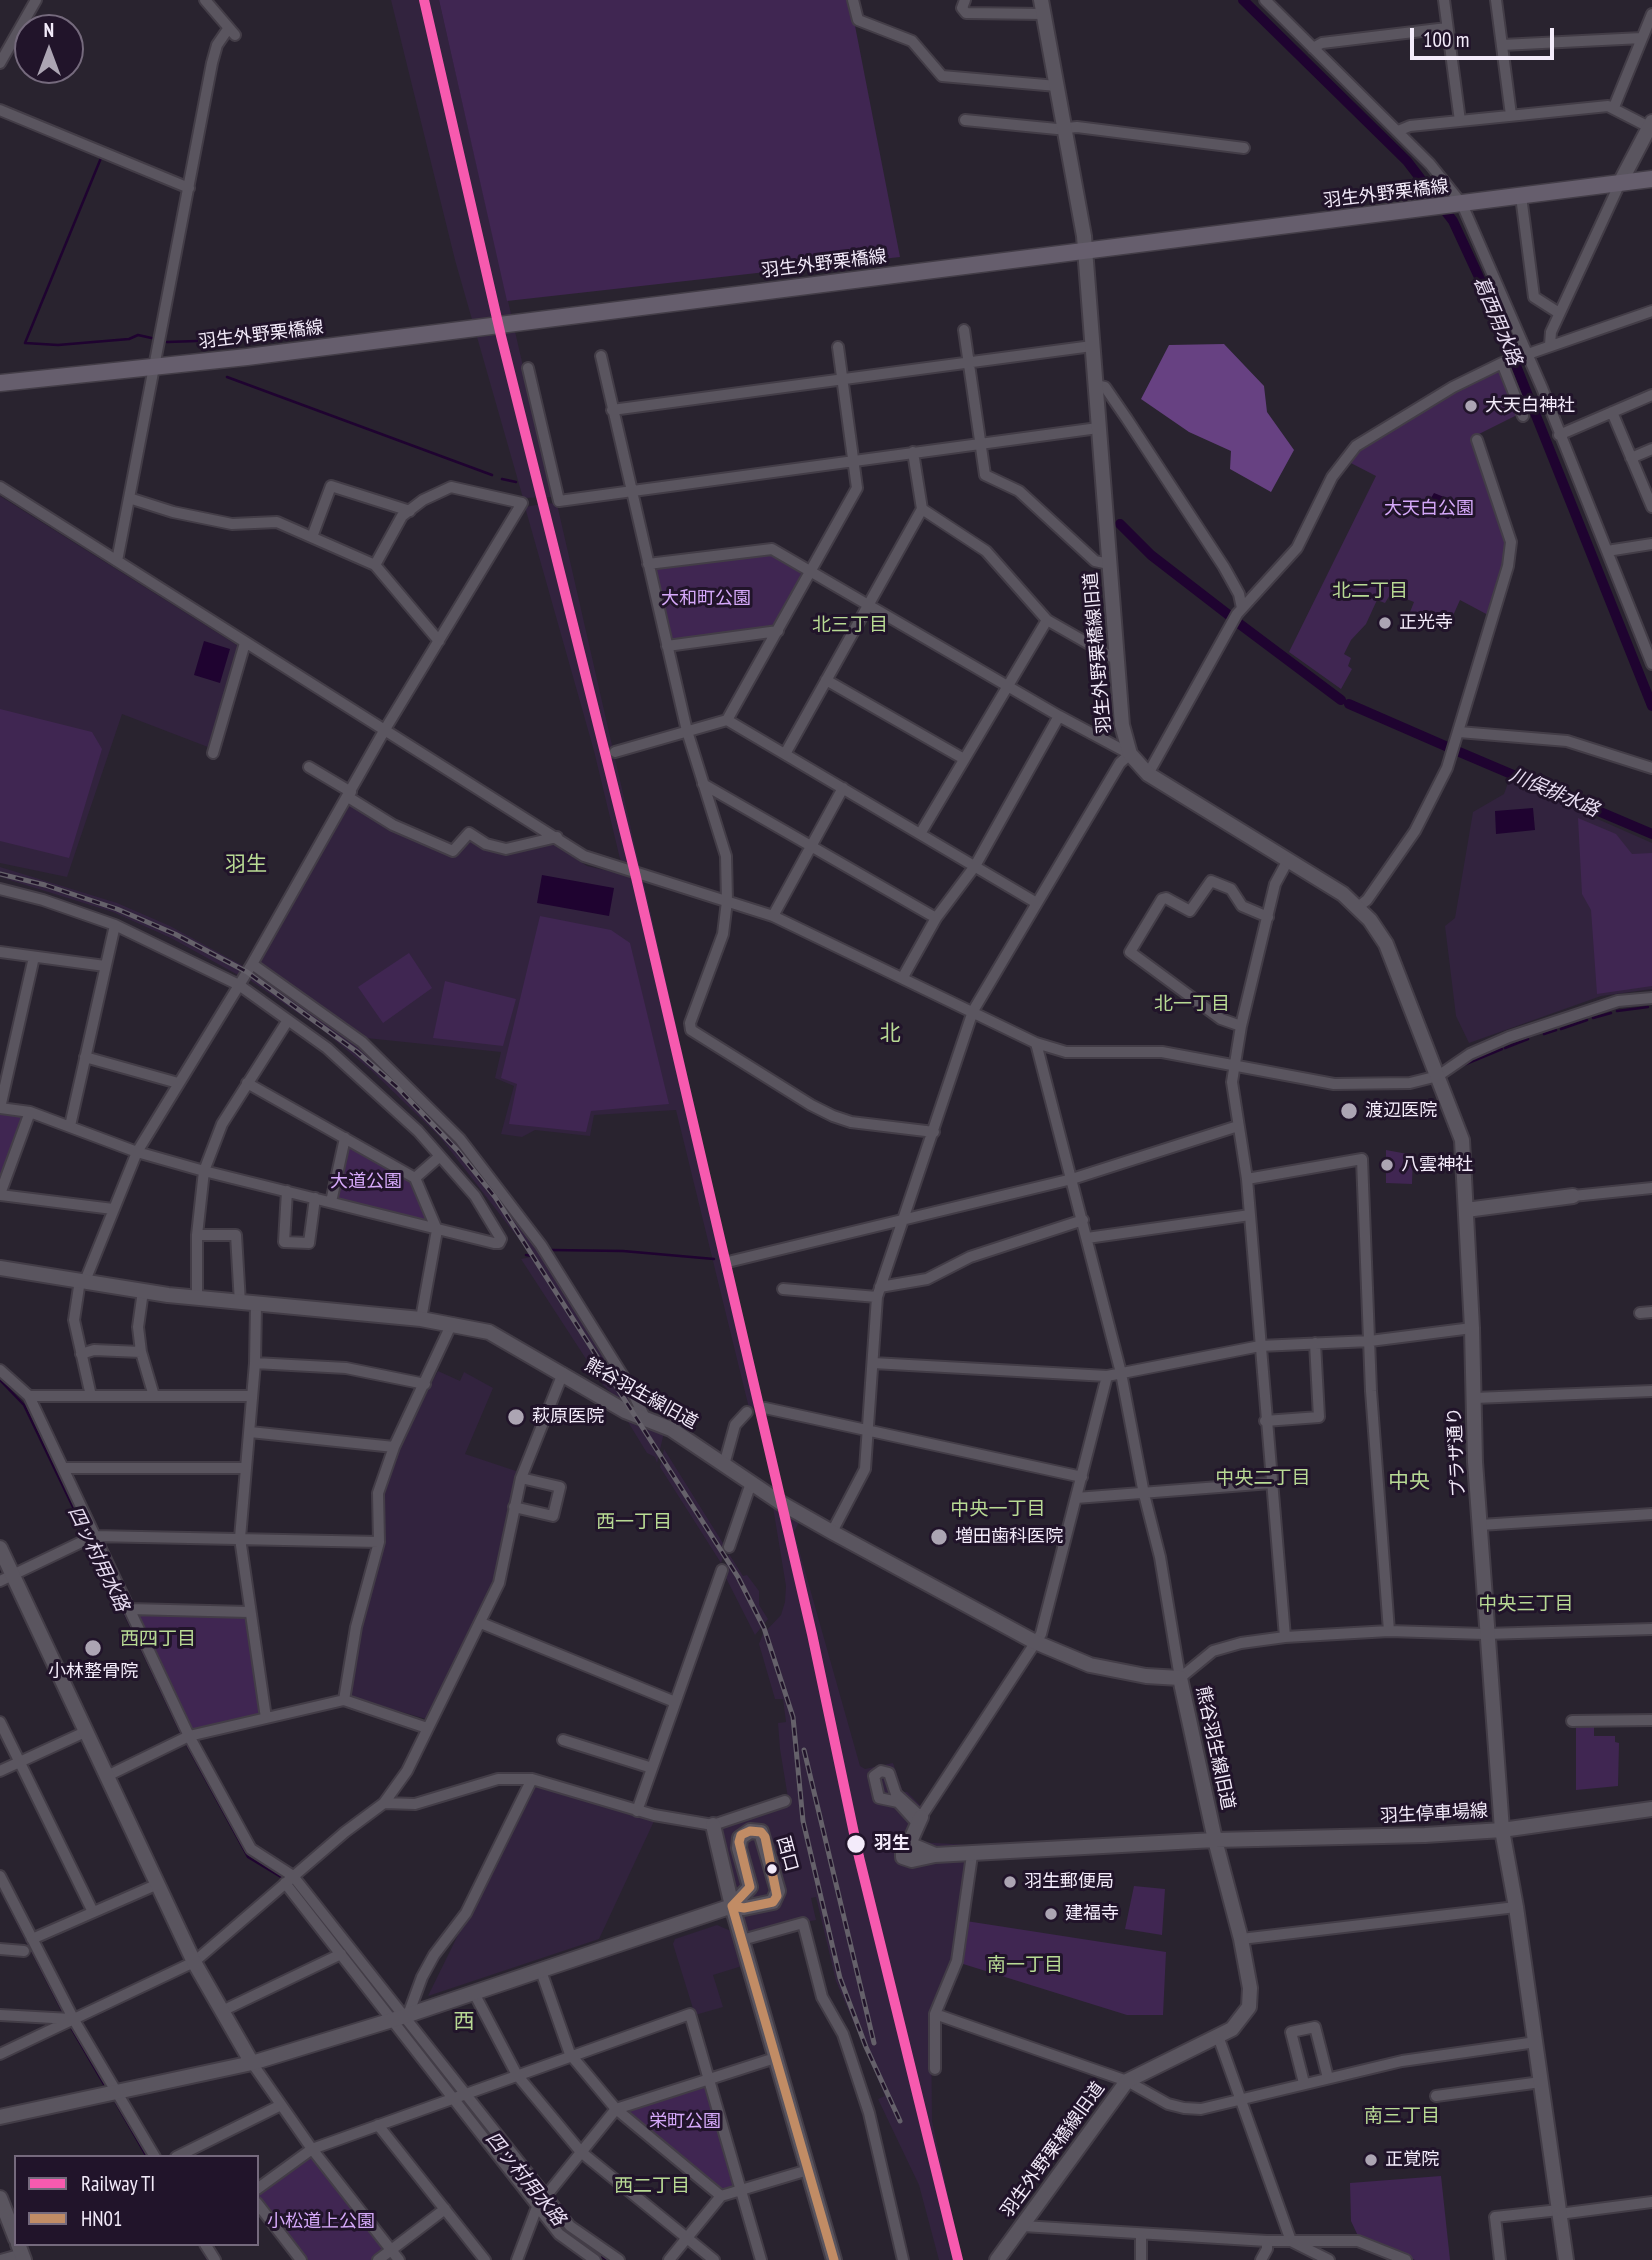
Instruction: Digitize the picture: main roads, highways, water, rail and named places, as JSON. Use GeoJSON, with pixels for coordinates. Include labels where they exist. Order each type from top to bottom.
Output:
{"type":"FeatureCollection","features":[{"type":"Feature","properties":{"kind":"main road","name":"羽生外野栗橋線"},"geometry":{"type":"LineString","coordinates":[[0,383],[393,338],[1652,179]]}},
{"type":"Feature","properties":{"kind":"waterway","name":"葛西用水路"},"geometry":{"type":"LineString","coordinates":[[1243,0],[1407,161],[1453,221],[1491,303],[1652,706]]}},
{"type":"Feature","properties":{"kind":"waterway"},"geometry":{"type":"LineString","coordinates":[[101,158],[25,343],[58,345],[129,339],[138,335],[156,339]]}},
{"type":"Feature","properties":{"kind":"waterway"},"geometry":{"type":"LineString","coordinates":[[167,342],[197,341]]}},
{"type":"Feature","properties":{"kind":"waterway"},"geometry":{"type":"LineString","coordinates":[[227,377],[492,475]]}},
{"type":"Feature","properties":{"kind":"waterway"},"geometry":{"type":"LineString","coordinates":[[502,479],[516,482]]}},
{"type":"Feature","properties":{"kind":"waterway","name":"川俣排水路"},"geometry":{"type":"LineString","coordinates":[[1120,524],[1151,555],[1230,616]]}},
{"type":"Feature","properties":{"kind":"waterway","name":"川俣排水路"},"geometry":{"type":"LineString","coordinates":[[1237,622],[1341,700]]}},
{"type":"Feature","properties":{"kind":"waterway","name":"川俣排水路"},"geometry":{"type":"LineString","coordinates":[[1349,704],[1450,748]]}},
{"type":"Feature","properties":{"kind":"waterway","name":"川俣排水路"},"geometry":{"type":"LineString","coordinates":[[1457,751],[1652,834]]}},
{"type":"Feature","properties":{"kind":"waterway"},"geometry":{"type":"LineString","coordinates":[[1617,1011],[1648,1007]]}},
{"type":"Feature","properties":{"kind":"waterway"},"geometry":{"type":"LineString","coordinates":[[1593,1018],[1611,1013]]}},
{"type":"Feature","properties":{"kind":"waterway"},"geometry":{"type":"LineString","coordinates":[[1561,1029],[1587,1020]]}},
{"type":"Feature","properties":{"kind":"waterway"},"geometry":{"type":"LineString","coordinates":[[1544,1034],[1556,1030]]}},
{"type":"Feature","properties":{"kind":"waterway"},"geometry":{"type":"LineString","coordinates":[[1505,1048],[1528,1039]]}},
{"type":"Feature","properties":{"kind":"waterway"},"geometry":{"type":"LineString","coordinates":[[1461,1066],[1502,1049]]}},
{"type":"Feature","properties":{"kind":"waterway"},"geometry":{"type":"LineString","coordinates":[[551,1250],[623,1251],[714,1259]]}},
{"type":"Feature","properties":{"kind":"waterway"},"geometry":{"type":"LineString","coordinates":[[526,1255],[533,1256]]}},
{"type":"Feature","properties":{"kind":"waterway","name":"四ッ村用水路"},"geometry":{"type":"LineString","coordinates":[[0,1380],[24,1405],[86,1534]]}},
{"type":"Feature","properties":{"kind":"waterway","name":"四ッ村用水路"},"geometry":{"type":"LineString","coordinates":[[90,1540],[183,1737]]}},
{"type":"Feature","properties":{"kind":"waterway","name":"四ッ村用水路"},"geometry":{"type":"LineString","coordinates":[[186,1743],[248,1857],[281,1877]]}},
{"type":"Feature","properties":{"kind":"waterway"},"geometry":{"type":"LineString","coordinates":[[0,1888],[64,2014]]}},
{"type":"Feature","properties":{"kind":"waterway","name":"四ッ村用水路"},"geometry":{"type":"LineString","coordinates":[[353,1960],[390,2009]]}},
{"type":"Feature","properties":{"kind":"waterway"},"geometry":{"type":"LineString","coordinates":[[72,2029],[104,2084]]}},
{"type":"Feature","properties":{"kind":"waterway"},"geometry":{"type":"LineString","coordinates":[[411,2035],[456,2093]]}},
{"type":"Feature","properties":{"kind":"waterway","name":"四ッ村用水路"},"geometry":{"type":"LineString","coordinates":[[462,2101],[524,2181]]}},
{"type":"Feature","properties":{"kind":"waterway"},"geometry":{"type":"LineString","coordinates":[[116,2103],[146,2155]]}},
{"type":"Feature","properties":{"kind":"waterway","name":"四ッ村用水路"},"geometry":{"type":"LineString","coordinates":[[544,2206],[564,2229],[607,2260]]}},
{"type":"Feature","properties":{"kind":"waterway"},"geometry":{"type":"LineString","coordinates":[[200,2246],[208,2260]]}},
{"type":"Feature","properties":{"kind":"railway"},"geometry":{"type":"LineString","coordinates":[[0,874],[45,885],[117,909],[175,934],[247,972],[357,1052],[397,1087],[457,1150],[495,1197],[738,1577],[764,1628],[793,1717],[803,1821],[840,1978],[866,2047],[900,2121]]}},
{"type":"Feature","properties":{"kind":"railway"},"geometry":{"type":"LineString","coordinates":[[804,1750],[874,2043]]}},
{"type":"Feature","properties":{"kind":"rail line","name":"TI"},"geometry":{"type":"LineString","coordinates":[[424,0],[501,336],[635,873],[812,1634],[859,1857],[958,2260]]}},
{"type":"Feature","properties":{"kind":"place","name":"大天白神社"},"geometry":{"type":"Point","coordinates":[1471,406]}},
{"type":"Feature","properties":{"kind":"place","name":"正光寺"},"geometry":{"type":"Point","coordinates":[1385,623]}},
{"type":"Feature","properties":{"kind":"place","name":"渡辺医院"},"geometry":{"type":"Point","coordinates":[1349,1111]}},
{"type":"Feature","properties":{"kind":"place","name":"八雲神社"},"geometry":{"type":"Point","coordinates":[1387,1165]}},
{"type":"Feature","properties":{"kind":"place","name":"萩原医院"},"geometry":{"type":"Point","coordinates":[516,1417]}},
{"type":"Feature","properties":{"kind":"place","name":"増田歯科医院"},"geometry":{"type":"Point","coordinates":[939,1537]}},
{"type":"Feature","properties":{"kind":"place","name":"小林整骨院"},"geometry":{"type":"Point","coordinates":[93,1648]}},
{"type":"Feature","properties":{"kind":"place","name":"羽生"},"geometry":{"type":"Point","coordinates":[856,1844]}},
{"type":"Feature","properties":{"kind":"place","name":"羽生郵便局"},"geometry":{"type":"Point","coordinates":[1010,1882]}},
{"type":"Feature","properties":{"kind":"place","name":"建福寺"},"geometry":{"type":"Point","coordinates":[1051,1914]}},
{"type":"Feature","properties":{"kind":"place","name":"正覚院"},"geometry":{"type":"Point","coordinates":[1371,2160]}},
{"type":"Feature","properties":{"kind":"district","name":"北二丁目"},"geometry":{"type":"Point","coordinates":[1370,592]}},
{"type":"Feature","properties":{"kind":"district","name":"北三丁目"},"geometry":{"type":"Point","coordinates":[850,626]}},
{"type":"Feature","properties":{"kind":"district","name":"羽生"},"geometry":{"type":"Point","coordinates":[246,865]}},
{"type":"Feature","properties":{"kind":"district","name":"北一丁目"},"geometry":{"type":"Point","coordinates":[1192,1005]}},
{"type":"Feature","properties":{"kind":"district","name":"北"},"geometry":{"type":"Point","coordinates":[890,1034]}},
{"type":"Feature","properties":{"kind":"district","name":"中央二丁目"},"geometry":{"type":"Point","coordinates":[1263,1479]}},
{"type":"Feature","properties":{"kind":"district","name":"中央"},"geometry":{"type":"Point","coordinates":[1409,1482]}},
{"type":"Feature","properties":{"kind":"district","name":"中央一丁目"},"geometry":{"type":"Point","coordinates":[998,1510]}},
{"type":"Feature","properties":{"kind":"district","name":"西一丁目"},"geometry":{"type":"Point","coordinates":[634,1523]}},
{"type":"Feature","properties":{"kind":"district","name":"中央三丁目"},"geometry":{"type":"Point","coordinates":[1526,1605]}},
{"type":"Feature","properties":{"kind":"district","name":"西四丁目"},"geometry":{"type":"Point","coordinates":[158,1640]}},
{"type":"Feature","properties":{"kind":"district","name":"南一丁目"},"geometry":{"type":"Point","coordinates":[1025,1966]}},
{"type":"Feature","properties":{"kind":"district","name":"西"},"geometry":{"type":"Point","coordinates":[464,2022]}},
{"type":"Feature","properties":{"kind":"district","name":"南三丁目"},"geometry":{"type":"Point","coordinates":[1402,2117]}},
{"type":"Feature","properties":{"kind":"district","name":"西二丁目"},"geometry":{"type":"Point","coordinates":[652,2187]}},
{"type":"Feature","properties":{"kind":"park label","name":"大天白公園"},"geometry":{"type":"Point","coordinates":[1429,509]}},
{"type":"Feature","properties":{"kind":"park label","name":"大和町公園"},"geometry":{"type":"Point","coordinates":[706,599]}},
{"type":"Feature","properties":{"kind":"park label","name":"大道公園"},"geometry":{"type":"Point","coordinates":[366,1182]}},
{"type":"Feature","properties":{"kind":"park label","name":"栄町公園"},"geometry":{"type":"Point","coordinates":[685,2122]}},
{"type":"Feature","properties":{"kind":"park label","name":"小松道上公園"},"geometry":{"type":"Point","coordinates":[321,2222]}}]}
